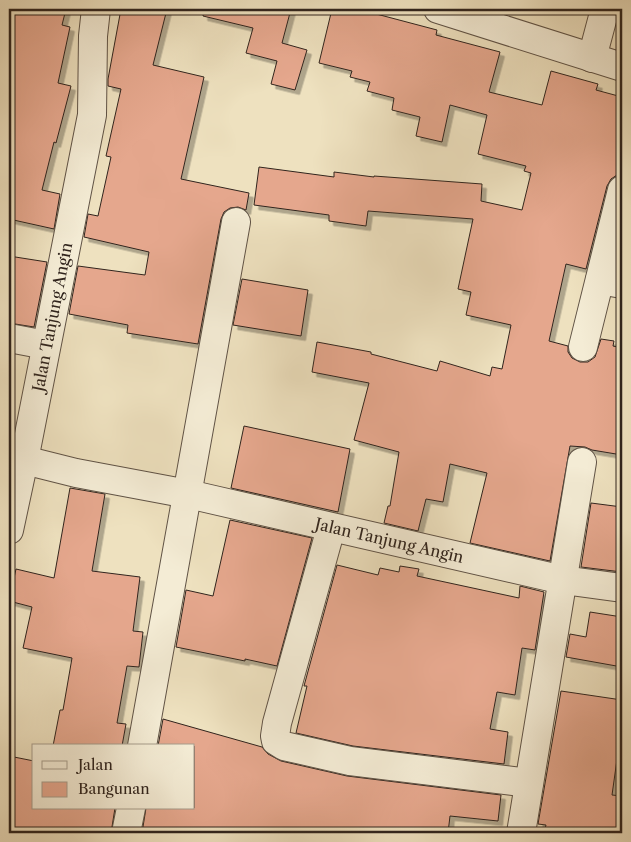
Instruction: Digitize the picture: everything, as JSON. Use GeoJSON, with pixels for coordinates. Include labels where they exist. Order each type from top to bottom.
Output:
{"type":"FeatureCollection","features":[{"type":"Feature","properties":{"kind":"street","name":"Jalan Tanjung Angin"},"geometry":{"type":"LineString","coordinates":[[96,9],[93,36],[92,115],[24,460],[76,473],[188,494],[562,580],[622,588]]}},
{"type":"Feature","properties":{"kind":"street"},"geometry":{"type":"LineString","coordinates":[[438,9],[622,67]]}},
{"type":"Feature","properties":{"kind":"street"},"geometry":{"type":"LineString","coordinates":[[592,58],[605,9]]}},
{"type":"Feature","properties":{"kind":"street"},"geometry":{"type":"LineString","coordinates":[[583,347],[611,282],[622,190]]}},
{"type":"Feature","properties":{"kind":"street"},"geometry":{"type":"LineString","coordinates":[[142,744],[236,222]]}},
{"type":"Feature","properties":{"kind":"street"},"geometry":{"type":"LineString","coordinates":[[9,338],[46,345]]}},
{"type":"Feature","properties":{"kind":"street"},"geometry":{"type":"LineString","coordinates":[[9,530],[24,460]]}},
{"type":"Feature","properties":{"kind":"street"},"geometry":{"type":"LineString","coordinates":[[521,833],[582,462]]}},
{"type":"Feature","properties":{"kind":"street"},"geometry":{"type":"LineString","coordinates":[[331,528],[277,723],[276,741],[284,746],[350,761],[529,783]]}},
{"type":"Feature","properties":{"kind":"street"},"geometry":{"type":"LineString","coordinates":[[126,833],[130,810]]}},
{"type":"Feature","properties":{"kind":"building"},"geometry":{"type":"Polygon","coordinates":[[[14,9],[66,9],[62,25],[70,27],[58,83],[71,86],[42,190],[60,194],[54,229],[9,219],[9,35],[14,9]]]}},
{"type":"Feature","properties":{"kind":"building"},"geometry":{"type":"Polygon","coordinates":[[[121,9],[167,9],[153,65],[204,77],[181,179],[249,193],[246,210],[238,207],[230,208],[224,212],[221,219],[198,344],[127,333],[128,325],[69,314],[78,266],[145,275],[149,252],[84,237],[88,214],[98,216],[111,157],[106,156],[121,89],[108,86],[108,79],[121,9]]]}},
{"type":"Feature","properties":{"kind":"building"},"geometry":{"type":"Polygon","coordinates":[[[204,9],[291,9],[282,43],[307,50],[295,90],[271,84],[277,61],[246,53],[253,28],[203,16],[204,9]]]}},
{"type":"Feature","properties":{"kind":"building"},"geometry":{"type":"Polygon","coordinates":[[[332,9],[357,9],[437,30],[436,35],[500,52],[489,92],[542,105],[551,71],[598,84],[596,90],[622,97],[622,175],[617,175],[611,179],[607,186],[586,269],[566,264],[549,341],[568,346],[568,352],[572,358],[580,362],[588,362],[595,357],[601,339],[614,341],[613,346],[622,348],[622,455],[585,447],[570,446],[550,561],[470,543],[487,473],[450,464],[443,502],[426,499],[418,531],[384,523],[388,506],[390,506],[399,452],[354,440],[369,383],[312,372],[317,342],[371,352],[371,354],[437,371],[440,361],[490,376],[492,367],[502,369],[511,325],[466,315],[471,292],[458,289],[473,219],[368,211],[366,226],[329,221],[329,215],[254,205],[259,167],[334,177],[334,172],[374,177],[482,184],[481,201],[522,210],[531,173],[524,171],[526,166],[478,154],[487,115],[450,105],[442,142],[416,136],[420,117],[392,110],[394,98],[367,91],[370,82],[350,77],[352,71],[319,63],[332,9]]]}},
{"type":"Feature","properties":{"kind":"building"},"geometry":{"type":"Polygon","coordinates":[[[9,256],[47,262],[34,327],[9,323],[9,256]]]}},
{"type":"Feature","properties":{"kind":"building"},"geometry":{"type":"Polygon","coordinates":[[[242,279],[308,290],[301,336],[233,325],[242,279]]]}},
{"type":"Feature","properties":{"kind":"building"},"geometry":{"type":"Polygon","coordinates":[[[244,426],[350,449],[338,512],[231,488],[244,426]]]}},
{"type":"Feature","properties":{"kind":"building"},"geometry":{"type":"Polygon","coordinates":[[[70,488],[105,494],[92,571],[140,577],[133,631],[143,632],[139,667],[127,666],[117,723],[126,724],[122,744],[53,744],[60,710],[63,710],[72,658],[23,648],[32,607],[9,601],[16,569],[54,578],[70,488]]]}},
{"type":"Feature","properties":{"kind":"building"},"geometry":{"type":"Polygon","coordinates":[[[591,503],[622,507],[622,572],[581,567],[591,503]]]}},
{"type":"Feature","properties":{"kind":"building"},"geometry":{"type":"Polygon","coordinates":[[[230,520],[312,538],[277,666],[176,647],[186,590],[213,596],[230,520]]]}},
{"type":"Feature","properties":{"kind":"building"},"geometry":{"type":"Polygon","coordinates":[[[337,565],[378,575],[380,568],[399,572],[400,566],[419,569],[417,576],[519,598],[520,586],[544,592],[535,650],[522,648],[515,695],[497,692],[490,729],[508,732],[504,764],[353,746],[296,733],[307,686],[304,686],[337,565]]]}},
{"type":"Feature","properties":{"kind":"building"},"geometry":{"type":"Polygon","coordinates":[[[590,612],[622,617],[622,667],[566,657],[570,634],[586,637],[590,612]]]}},
{"type":"Feature","properties":{"kind":"building"},"geometry":{"type":"Polygon","coordinates":[[[561,691],[622,700],[622,738],[620,738],[612,795],[622,796],[622,833],[544,833],[546,825],[538,824],[561,691]]]}},
{"type":"Feature","properties":{"kind":"building"},"geometry":{"type":"Polygon","coordinates":[[[163,719],[262,747],[268,754],[281,761],[347,776],[501,795],[498,821],[450,816],[448,833],[142,833],[146,810],[195,810],[195,744],[158,744],[163,719]]]}},
{"type":"Feature","properties":{"kind":"building"},"geometry":{"type":"Polygon","coordinates":[[[9,756],[32,761],[32,810],[115,810],[111,833],[9,833],[9,756]]]}}]}
